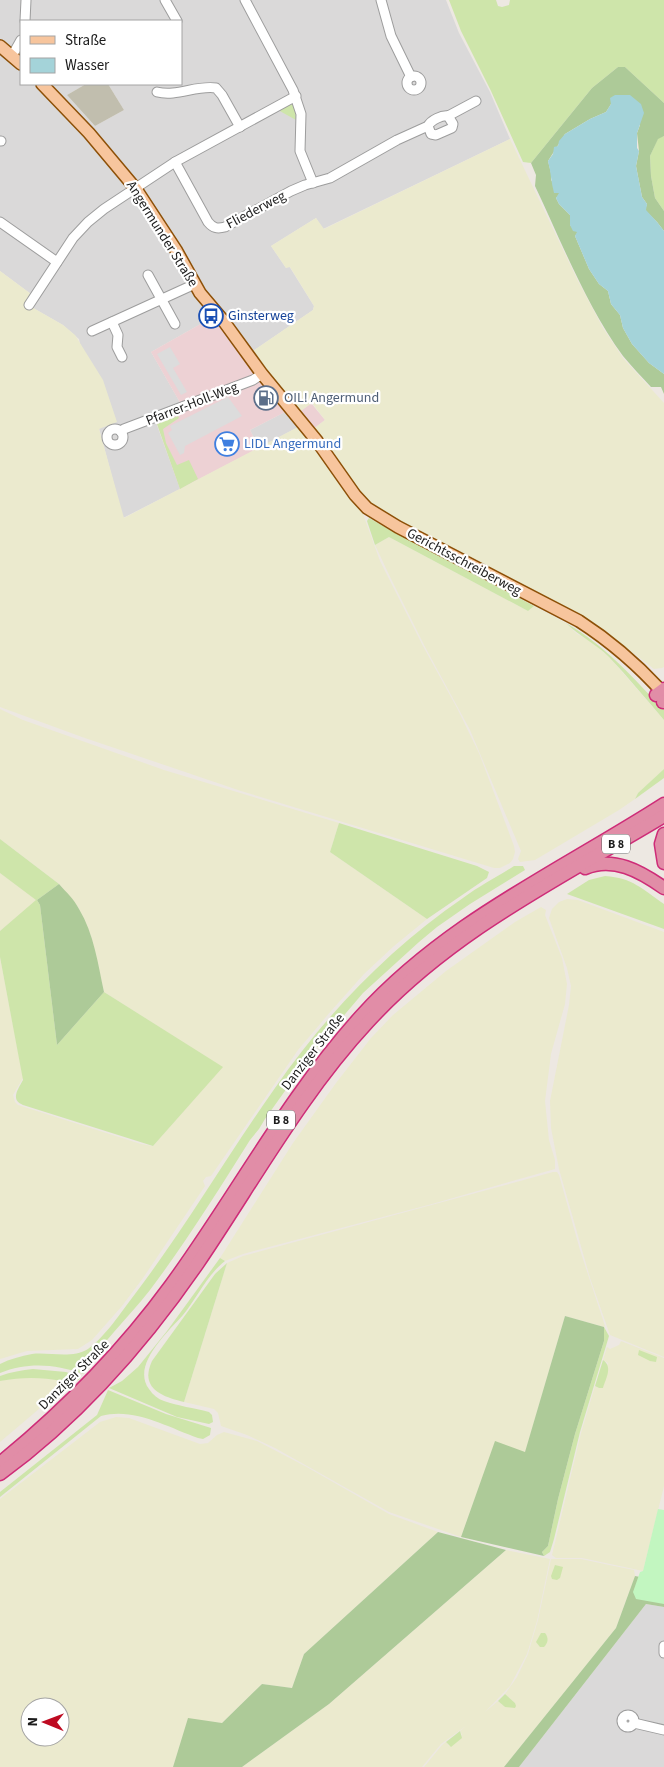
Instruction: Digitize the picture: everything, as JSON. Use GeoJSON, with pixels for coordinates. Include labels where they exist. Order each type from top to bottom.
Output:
{"type":"FeatureCollection","features":[{"type":"Feature","properties":{"kind":"highway","name":"Danziger Straße"},"geometry":{"type":"LineString","coordinates":[[0,1463],[66,1406],[130,1338],[176,1277],[314,1073],[362,1014],[394,983],[448,937],[490,908],[664,804]]}},
{"type":"Feature","properties":{"kind":"highway","name":"Danziger Straße"},"geometry":{"type":"LineString","coordinates":[[0,1474],[47,1436],[94,1391],[139,1341],[198,1263],[298,1110],[324,1075],[368,1021],[403,986],[453,945],[494,916],[664,816]]}},
{"type":"Feature","properties":{"kind":"highway"},"geometry":{"type":"LineString","coordinates":[[664,834],[661,844],[664,863]]}},
{"type":"Feature","properties":{"kind":"highway"},"geometry":{"type":"LineString","coordinates":[[568,872],[574,873],[598,863],[621,865],[644,875],[664,888]]}},
{"type":"Feature","properties":{"kind":"main road"},"geometry":{"type":"LineString","coordinates":[[0,46],[20,63]]}},
{"type":"Feature","properties":{"kind":"main road","name":"Angermunder Straße"},"geometry":{"type":"LineString","coordinates":[[43,85],[90,133],[136,189],[176,250],[195,284],[262,374],[317,441],[355,495],[367,508]]}},
{"type":"Feature","properties":{"kind":"main road","name":"Gerichtsschreiberweg"},"geometry":{"type":"LineString","coordinates":[[367,508],[398,527],[579,621],[626,656],[662,697]]}},
{"type":"Feature","properties":{"kind":"street"},"geometry":{"type":"LineString","coordinates":[[25,20],[26,0]]}},
{"type":"Feature","properties":{"kind":"street"},"geometry":{"type":"LineString","coordinates":[[165,0],[176,20]]}},
{"type":"Feature","properties":{"kind":"street"},"geometry":{"type":"LineString","coordinates":[[245,0],[296,96],[301,114],[300,151],[313,183]]}},
{"type":"Feature","properties":{"kind":"street"},"geometry":{"type":"LineString","coordinates":[[381,0],[391,36],[411,77]]}},
{"type":"Feature","properties":{"kind":"street"},"geometry":{"type":"LineString","coordinates":[[12,56],[20,42]]}},
{"type":"Feature","properties":{"kind":"street"},"geometry":{"type":"LineString","coordinates":[[157,92],[170,93],[216,88],[240,126]]}},
{"type":"Feature","properties":{"kind":"street"},"geometry":{"type":"LineString","coordinates":[[29,306],[73,238],[88,222],[175,162],[296,96]]}},
{"type":"Feature","properties":{"kind":"street","name":"Fliederweg"},"geometry":{"type":"LineString","coordinates":[[175,162],[208,222],[212,227],[219,229],[291,191],[330,178],[397,140],[428,126],[430,122],[444,115],[448,116],[476,102]]}},
{"type":"Feature","properties":{"kind":"street"},"geometry":{"type":"LineString","coordinates":[[428,126],[431,134],[436,135],[444,132],[452,128],[453,124],[448,116]]}},
{"type":"Feature","properties":{"kind":"street"},"geometry":{"type":"LineString","coordinates":[[0,222],[57,262]]}},
{"type":"Feature","properties":{"kind":"street"},"geometry":{"type":"LineString","coordinates":[[148,275],[176,324]]}},
{"type":"Feature","properties":{"kind":"street"},"geometry":{"type":"LineString","coordinates":[[92,331],[195,284]]}},
{"type":"Feature","properties":{"kind":"street"},"geometry":{"type":"LineString","coordinates":[[112,322],[118,335],[117,347],[122,357]]}},
{"type":"Feature","properties":{"kind":"street","name":"Pfarrer-Holl-Weg"},"geometry":{"type":"LineString","coordinates":[[121,432],[124,429],[253,380],[262,374]]}},
{"type":"Feature","properties":{"kind":"street"},"geometry":{"type":"LineString","coordinates":[[664,1646],[664,1653]]}},
{"type":"Feature","properties":{"kind":"street"},"geometry":{"type":"LineString","coordinates":[[634,1723],[664,1730]]}},
{"type":"Feature","properties":{"kind":"shaded area"},"geometry":{"type":"Polygon","coordinates":[[[0,0],[446,0],[459,33],[490,92],[510,139],[323,229],[316,218],[271,246],[286,268],[289,266],[314,306],[313,310],[250,353],[202,290],[179,249],[50,85],[84,85],[67,95],[95,126],[124,110],[109,85],[182,85],[182,20],[20,20],[20,57],[0,40],[0,0]]]}},
{"type":"Feature","properties":{"kind":"shaded area"},"geometry":{"type":"Polygon","coordinates":[[[0,53],[20,69],[20,85],[37,85],[55,102],[124,181],[213,317],[151,352],[182,406],[154,417],[180,489],[123,518],[99,428],[79,339],[63,325],[28,305],[31,294],[0,271],[0,53]]]}},
{"type":"Feature","properties":{"kind":"shaded area"},"geometry":{"type":"Polygon","coordinates":[[[84,85],[109,85],[124,110],[95,126],[67,95],[84,85]]]}},
{"type":"Feature","properties":{"kind":"shaded area"},"geometry":{"type":"Polygon","coordinates":[[[213,317],[254,369],[252,380],[182,406],[151,352],[213,317]]]}},
{"type":"Feature","properties":{"kind":"shaded area"},"geometry":{"type":"Polygon","coordinates":[[[170,347],[180,364],[173,368],[187,392],[181,395],[157,354],[170,347]]]}},
{"type":"Feature","properties":{"kind":"shaded area"},"geometry":{"type":"Polygon","coordinates":[[[261,379],[287,411],[250,430],[259,448],[180,489],[155,418],[261,379]]]}},
{"type":"Feature","properties":{"kind":"shaded area","name":"LIDL Angermund"},"geometry":{"type":"Polygon","coordinates":[[[228,397],[242,416],[185,446],[184,453],[180,455],[168,433],[172,430],[170,426],[228,397]]]}},
{"type":"Feature","properties":{"kind":"shaded area"},"geometry":{"type":"Polygon","coordinates":[[[311,403],[325,420],[312,430],[298,413],[311,403]]]}},
{"type":"Feature","properties":{"kind":"shaded area"},"geometry":{"type":"Polygon","coordinates":[[[287,411],[298,424],[298,427],[259,448],[250,430],[287,411]]]}},
{"type":"Feature","properties":{"kind":"shaded area"},"geometry":{"type":"Polygon","coordinates":[[[646,1604],[664,1607],[664,1767],[519,1767],[646,1604]]]}},
{"type":"Feature","properties":{"kind":"green space"},"geometry":{"type":"Polygon","coordinates":[[[449,0],[496,0],[498,6],[502,7],[509,5],[510,0],[664,0],[664,103],[625,67],[618,67],[592,88],[531,163],[523,162],[461,31],[449,0]]]}},
{"type":"Feature","properties":{"kind":"green space"},"geometry":{"type":"Polygon","coordinates":[[[618,67],[625,67],[664,103],[664,136],[658,139],[650,156],[655,198],[664,211],[664,231],[645,210],[647,204],[642,197],[636,166],[639,151],[637,133],[640,125],[611,104],[606,112],[565,134],[548,161],[551,180],[560,193],[556,198],[570,215],[570,225],[578,232],[575,236],[589,269],[599,284],[608,291],[611,304],[620,315],[623,328],[632,344],[649,363],[664,374],[664,394],[661,387],[651,387],[626,360],[597,316],[535,186],[536,175],[531,163],[592,88],[618,67]]]}},
{"type":"Feature","properties":{"kind":"green space"},"geometry":{"type":"Polygon","coordinates":[[[293,104],[295,107],[296,120],[278,110],[293,104]]]}},
{"type":"Feature","properties":{"kind":"green space"},"geometry":{"type":"Polygon","coordinates":[[[664,136],[664,211],[655,198],[650,156],[658,138],[664,136]]]}},
{"type":"Feature","properties":{"kind":"green space"},"geometry":{"type":"Polygon","coordinates":[[[510,139],[578,281],[603,328],[623,358],[664,403],[664,667],[662,668],[654,669],[628,649],[369,506],[312,430],[325,420],[312,403],[298,413],[250,353],[313,310],[314,306],[290,267],[286,268],[271,246],[316,218],[324,229],[510,139]]]}},
{"type":"Feature","properties":{"kind":"green space"},"geometry":{"type":"Polygon","coordinates":[[[0,271],[31,294],[28,305],[63,325],[75,335],[103,380],[117,422],[99,429],[124,518],[298,427],[363,514],[380,561],[479,753],[514,846],[515,852],[510,863],[500,868],[494,868],[241,791],[0,707],[0,271]]]}},
{"type":"Feature","properties":{"kind":"green space"},"geometry":{"type":"Polygon","coordinates":[[[178,416],[179,418],[163,429],[166,443],[177,465],[189,460],[198,479],[180,489],[157,424],[178,416]]]}},
{"type":"Feature","properties":{"kind":"green space"},"geometry":{"type":"Polygon","coordinates":[[[369,518],[534,606],[528,611],[389,537],[375,545],[367,521],[369,518]]]}},
{"type":"Feature","properties":{"kind":"green space"},"geometry":{"type":"Polygon","coordinates":[[[389,537],[528,611],[534,606],[566,623],[577,634],[592,642],[609,657],[664,720],[664,769],[638,793],[635,799],[619,810],[535,860],[520,862],[518,859],[521,851],[470,730],[424,645],[375,545],[389,537]]]}},
{"type":"Feature","properties":{"kind":"green space"},"geometry":{"type":"Polygon","coordinates":[[[566,623],[594,642],[629,674],[664,710],[664,720],[609,657],[566,623]]]}},
{"type":"Feature","properties":{"kind":"green space"},"geometry":{"type":"Polygon","coordinates":[[[0,709],[23,720],[164,770],[339,823],[330,852],[427,919],[364,974],[298,1050],[211,1176],[206,1177],[203,1181],[205,1186],[143,1278],[122,1306],[92,1340],[78,1349],[27,1351],[0,1359],[0,957],[23,1078],[13,1095],[18,1105],[141,1144],[153,1146],[222,1067],[104,992],[91,936],[78,907],[59,884],[0,839],[0,709]]]}},
{"type":"Feature","properties":{"kind":"green space"},"geometry":{"type":"Polygon","coordinates":[[[664,769],[664,778],[635,799],[638,793],[664,769]]]}},
{"type":"Feature","properties":{"kind":"green space"},"geometry":{"type":"Polygon","coordinates":[[[339,823],[477,866],[489,872],[487,878],[427,919],[330,852],[339,823]]]}},
{"type":"Feature","properties":{"kind":"green space"},"geometry":{"type":"Polygon","coordinates":[[[0,839],[59,884],[37,900],[40,905],[57,1045],[104,992],[223,1067],[153,1146],[23,1105],[17,1100],[16,1094],[23,1080],[0,957],[0,931],[36,900],[0,873],[0,839]]]}},
{"type":"Feature","properties":{"kind":"green space"},"geometry":{"type":"Polygon","coordinates":[[[514,866],[523,866],[525,870],[470,904],[419,942],[363,993],[312,1053],[250,1140],[202,1216],[163,1272],[98,1352],[83,1374],[52,1366],[21,1367],[0,1373],[0,1364],[12,1359],[32,1354],[75,1354],[88,1349],[101,1338],[171,1244],[275,1088],[315,1034],[360,984],[410,939],[469,894],[514,866]]]}},
{"type":"Feature","properties":{"kind":"green space"},"geometry":{"type":"Polygon","coordinates":[[[0,873],[37,900],[0,931],[0,873]]]}},
{"type":"Feature","properties":{"kind":"green space"},"geometry":{"type":"Polygon","coordinates":[[[605,876],[630,882],[664,904],[664,929],[567,894],[589,880],[605,876]]]}},
{"type":"Feature","properties":{"kind":"green space"},"geometry":{"type":"Polygon","coordinates":[[[59,884],[77,905],[84,919],[95,949],[104,992],[57,1045],[40,905],[37,900],[59,884]]]}},
{"type":"Feature","properties":{"kind":"green space"},"geometry":{"type":"Polygon","coordinates":[[[567,899],[578,900],[664,932],[664,1357],[610,1335],[590,1278],[559,1169],[551,1128],[550,1101],[571,986],[567,968],[549,918],[552,909],[559,902],[567,899]]]}},
{"type":"Feature","properties":{"kind":"green space"},"geometry":{"type":"Polygon","coordinates":[[[541,907],[546,910],[545,915],[562,958],[567,984],[565,1004],[551,1054],[545,1101],[549,1140],[555,1160],[555,1169],[243,1254],[225,1261],[220,1258],[293,1143],[371,1038],[393,1015],[446,971],[515,922],[541,907]]]}},
{"type":"Feature","properties":{"kind":"green space"},"geometry":{"type":"Polygon","coordinates":[[[557,1172],[559,1175],[580,1250],[605,1326],[565,1316],[525,1453],[495,1442],[461,1537],[389,1512],[275,1448],[221,1426],[218,1413],[214,1409],[184,1402],[227,1263],[243,1256],[557,1172]]]}},
{"type":"Feature","properties":{"kind":"green space"},"geometry":{"type":"Polygon","coordinates":[[[220,1258],[225,1261],[207,1280],[183,1315],[154,1349],[145,1370],[145,1380],[152,1393],[169,1403],[209,1412],[212,1415],[213,1422],[209,1424],[177,1417],[109,1388],[122,1381],[138,1367],[167,1331],[220,1258]]]}},
{"type":"Feature","properties":{"kind":"green space"},"geometry":{"type":"Polygon","coordinates":[[[227,1263],[184,1402],[161,1394],[151,1385],[149,1379],[152,1361],[215,1274],[227,1263]]]}},
{"type":"Feature","properties":{"kind":"green space"},"geometry":{"type":"Polygon","coordinates":[[[565,1316],[604,1327],[604,1341],[575,1434],[548,1546],[542,1552],[544,1556],[461,1537],[495,1441],[525,1452],[565,1316]]]}},
{"type":"Feature","properties":{"kind":"green space"},"geometry":{"type":"Polygon","coordinates":[[[604,1327],[609,1336],[580,1432],[554,1539],[550,1552],[544,1556],[542,1552],[548,1546],[575,1434],[604,1341],[604,1327]]]}},
{"type":"Feature","properties":{"kind":"green space"},"geometry":{"type":"Polygon","coordinates":[[[621,1341],[664,1358],[664,1486],[643,1571],[582,1558],[556,1558],[552,1555],[581,1433],[595,1386],[599,1388],[608,1363],[603,1360],[607,1347],[610,1349],[619,1345],[621,1341]]]}},
{"type":"Feature","properties":{"kind":"green space"},"geometry":{"type":"Polygon","coordinates":[[[639,1350],[657,1357],[656,1362],[638,1355],[639,1350]]]}},
{"type":"Feature","properties":{"kind":"green space"},"geometry":{"type":"Polygon","coordinates":[[[603,1360],[608,1366],[608,1373],[603,1388],[599,1388],[595,1386],[603,1360]]]}},
{"type":"Feature","properties":{"kind":"green space"},"geometry":{"type":"Polygon","coordinates":[[[33,1369],[66,1372],[81,1378],[64,1385],[62,1381],[39,1378],[0,1381],[0,1376],[16,1371],[33,1369]]]}},
{"type":"Feature","properties":{"kind":"green space"},"geometry":{"type":"Polygon","coordinates":[[[41,1377],[63,1381],[64,1385],[53,1397],[0,1442],[0,1381],[15,1378],[41,1377]]]}},
{"type":"Feature","properties":{"kind":"green space"},"geometry":{"type":"Polygon","coordinates":[[[108,1390],[166,1414],[211,1428],[210,1435],[203,1439],[198,1438],[138,1416],[113,1414],[101,1416],[0,1497],[0,1492],[97,1415],[108,1390]]]}},
{"type":"Feature","properties":{"kind":"green space"},"geometry":{"type":"Polygon","coordinates":[[[116,1417],[129,1418],[200,1444],[208,1443],[224,1432],[257,1441],[389,1514],[438,1532],[304,1654],[292,1688],[262,1684],[222,1723],[188,1719],[173,1767],[0,1767],[0,1499],[100,1422],[116,1417]]]}},
{"type":"Feature","properties":{"kind":"green space"},"geometry":{"type":"Polygon","coordinates":[[[658,1509],[664,1510],[664,1604],[636,1599],[633,1592],[640,1572],[643,1571],[658,1509]]]}},
{"type":"Feature","properties":{"kind":"green space"},"geometry":{"type":"Polygon","coordinates":[[[438,1532],[506,1550],[329,1704],[242,1767],[173,1767],[188,1718],[222,1723],[262,1684],[292,1688],[304,1654],[438,1532]]]}},
{"type":"Feature","properties":{"kind":"green space"},"geometry":{"type":"Polygon","coordinates":[[[506,1550],[550,1559],[537,1621],[527,1654],[510,1686],[485,1712],[498,1701],[505,1707],[515,1703],[505,1694],[517,1677],[528,1654],[538,1620],[551,1559],[581,1559],[634,1570],[635,1576],[616,1628],[504,1767],[424,1767],[442,1745],[446,1742],[449,1746],[462,1735],[460,1731],[466,1726],[441,1744],[422,1767],[242,1767],[329,1704],[506,1550]]]}},
{"type":"Feature","properties":{"kind":"green space"},"geometry":{"type":"Polygon","coordinates":[[[555,1565],[563,1567],[560,1578],[557,1580],[552,1579],[551,1576],[555,1565]]]}},
{"type":"Feature","properties":{"kind":"green space"},"geometry":{"type":"Polygon","coordinates":[[[635,1576],[640,1577],[664,1601],[664,1607],[646,1604],[519,1767],[504,1767],[616,1628],[635,1576]]]}},
{"type":"Feature","properties":{"kind":"green space"},"geometry":{"type":"Polygon","coordinates":[[[541,1633],[545,1633],[547,1639],[544,1647],[540,1647],[536,1642],[541,1633]]]}},
{"type":"Feature","properties":{"kind":"green space"},"geometry":{"type":"Polygon","coordinates":[[[505,1694],[515,1703],[515,1708],[505,1707],[498,1701],[505,1694]]]}},
{"type":"Feature","properties":{"kind":"green space"},"geometry":{"type":"Polygon","coordinates":[[[460,1731],[462,1738],[451,1747],[446,1742],[460,1731]]]}},
{"type":"Feature","properties":{"kind":"water"},"geometry":{"type":"Polygon","coordinates":[[[615,95],[630,95],[641,104],[644,113],[637,133],[637,148],[639,151],[636,166],[642,197],[647,204],[646,210],[664,231],[664,374],[649,363],[632,344],[623,328],[620,315],[611,304],[608,291],[599,284],[589,269],[575,236],[577,232],[573,231],[570,225],[570,215],[556,198],[559,193],[554,193],[548,161],[553,154],[554,147],[558,146],[559,141],[565,134],[606,112],[611,104],[610,98],[615,95]]]}},
{"type":"Feature","properties":{"kind":"place","name":"Ginsterweg"},"geometry":{"type":"Point","coordinates":[211,316]}},
{"type":"Feature","properties":{"kind":"place","name":"OIL! Angermund"},"geometry":{"type":"Point","coordinates":[266,398]}},
{"type":"Feature","properties":{"kind":"place","name":"LIDL Angermund"},"geometry":{"type":"Point","coordinates":[227,444]}}]}
